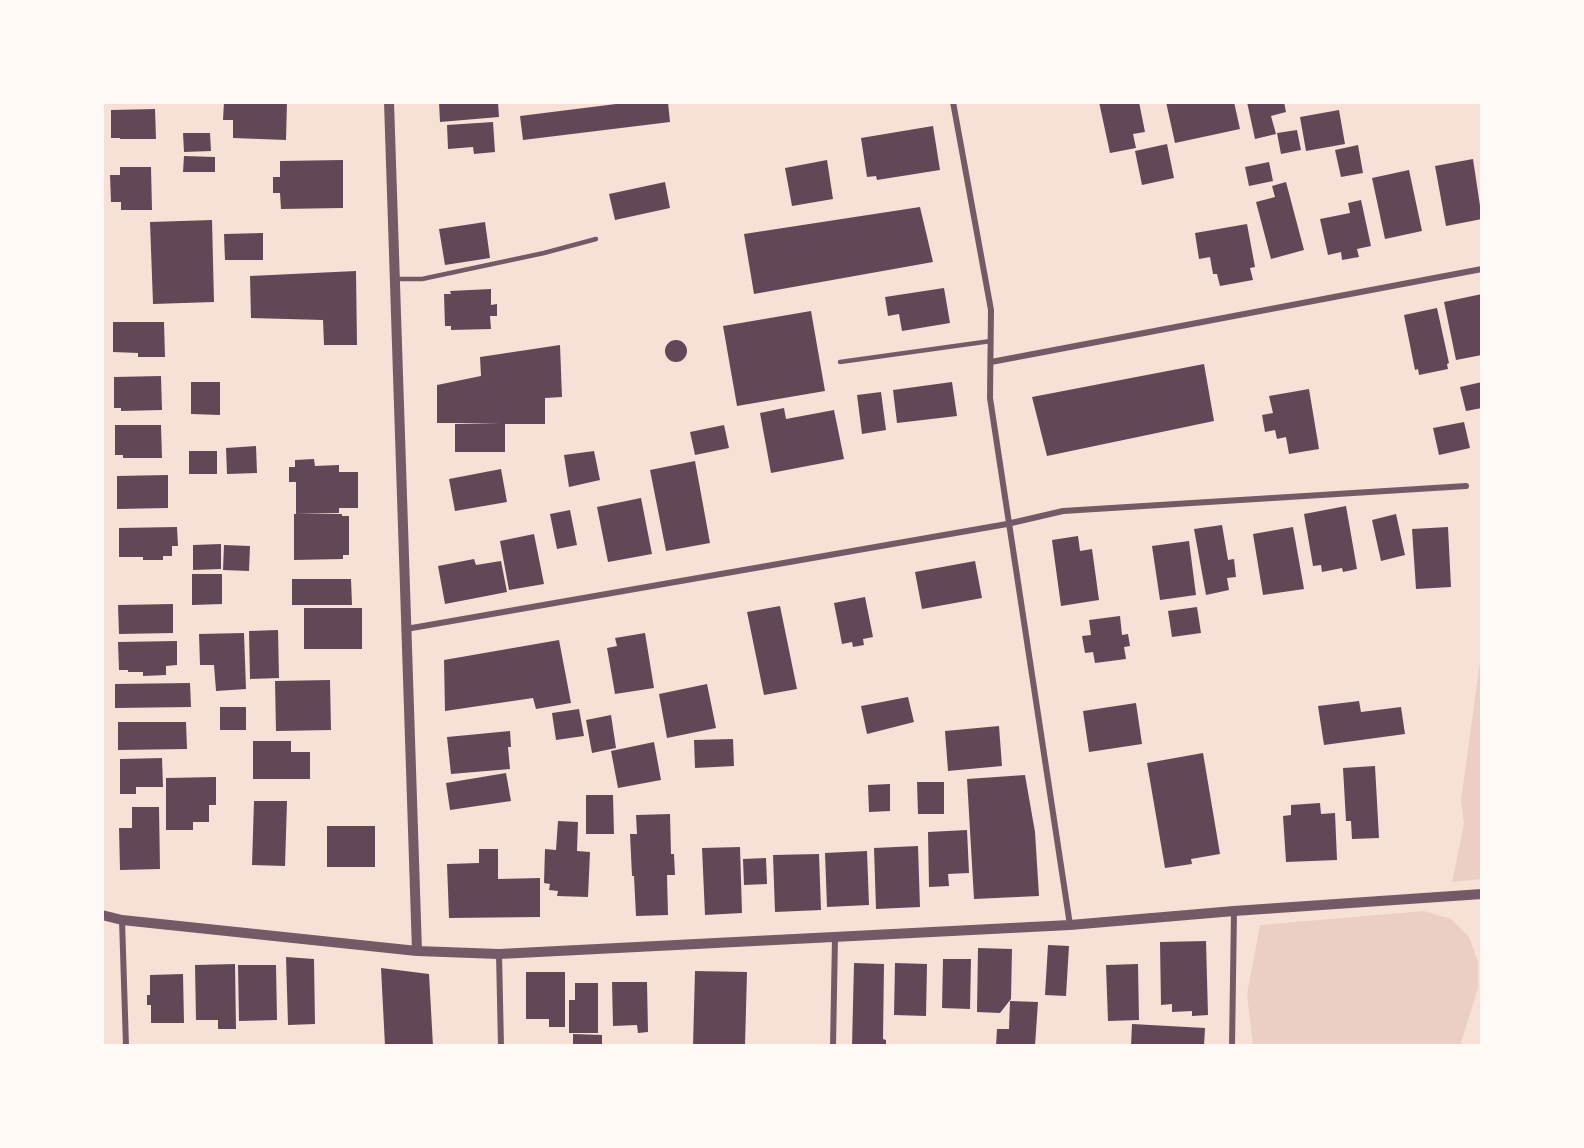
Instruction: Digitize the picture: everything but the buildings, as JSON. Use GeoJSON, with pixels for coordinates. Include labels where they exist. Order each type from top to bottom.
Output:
{"type":"FeatureCollection","features":[{"type":"Feature","properties":{"kind":"street"},"geometry":{"type":"LineString","coordinates":[[389,102],[417,951]]}},
{"type":"Feature","properties":{"kind":"street"},"geometry":{"type":"LineString","coordinates":[[953,102],[991,310],[990,398],[1007,524],[1070,925]]}},
{"type":"Feature","properties":{"kind":"street"},"geometry":{"type":"LineString","coordinates":[[991,362],[1482,269]]}},
{"type":"Feature","properties":{"kind":"street"},"geometry":{"type":"LineString","coordinates":[[406,629],[1007,524],[1063,511],[1466,486]]}},
{"type":"Feature","properties":{"kind":"street"},"geometry":{"type":"LineString","coordinates":[[102,915],[122,920],[417,951],[499,954],[1070,925],[1482,894]]}},
{"type":"Feature","properties":{"kind":"street"},"geometry":{"type":"LineString","coordinates":[[1232,1046],[1234,911]]}},
{"type":"Feature","properties":{"kind":"street"},"geometry":{"type":"LineString","coordinates":[[122,920],[126,1046]]}},
{"type":"Feature","properties":{"kind":"street"},"geometry":{"type":"LineString","coordinates":[[833,1046],[835,937]]}},
{"type":"Feature","properties":{"kind":"street"},"geometry":{"type":"LineString","coordinates":[[499,954],[501,1046]]}},
{"type":"Feature","properties":{"kind":"lane"},"geometry":{"type":"LineString","coordinates":[[395,279],[422,279],[544,253],[596,239]]}},
{"type":"Feature","properties":{"kind":"lane"},"geometry":{"type":"LineString","coordinates":[[840,362],[991,341]]}},
{"type":"Feature","properties":{"kind":"shaded area"},"geometry":{"type":"Polygon","coordinates":[[[1482,553],[1482,647],[1480,560],[1482,553]]]}},
{"type":"Feature","properties":{"kind":"shaded area"},"geometry":{"type":"Polygon","coordinates":[[[1482,647],[1482,879],[1452,882],[1464,824],[1461,800],[1482,647]]]}},
{"type":"Feature","properties":{"kind":"shaded area"},"geometry":{"type":"Polygon","coordinates":[[[1424,911],[1451,919],[1469,937],[1478,962],[1478,988],[1460,1046],[1253,1046],[1247,994],[1260,925],[1424,911]]]}}]}
